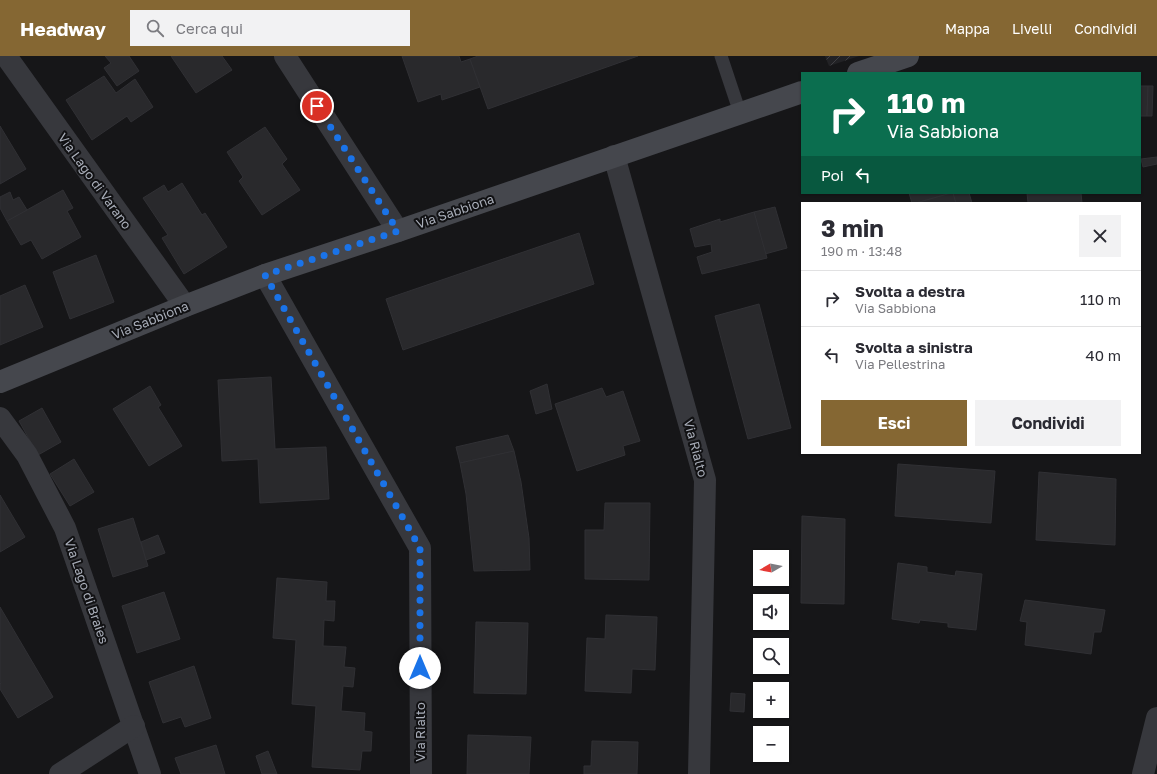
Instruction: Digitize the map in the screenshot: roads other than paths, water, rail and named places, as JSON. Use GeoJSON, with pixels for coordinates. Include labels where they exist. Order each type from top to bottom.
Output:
{"type":"FeatureCollection","features":[{"type":"Feature","properties":{"kind":"street","name":"Via Lago di Varano"},"geometry":{"type":"LineString","coordinates":[[6,56],[185,306]]}},
{"type":"Feature","properties":{"kind":"street"},"geometry":{"type":"LineString","coordinates":[[285,56],[398,231]]}},
{"type":"Feature","properties":{"kind":"street"},"geometry":{"type":"LineString","coordinates":[[861,72],[908,56]]}},
{"type":"Feature","properties":{"kind":"street","name":"Via Sabbiona"},"geometry":{"type":"LineString","coordinates":[[0,382],[185,306],[265,275],[398,231],[801,92]]}},
{"type":"Feature","properties":{"kind":"street","name":"Via Rialto"},"geometry":{"type":"LineString","coordinates":[[614,156],[705,480],[699,774]]}},
{"type":"Feature","properties":{"kind":"street","name":"Via Rialto"},"geometry":{"type":"LineString","coordinates":[[265,275],[420,548],[421,774]]}},
{"type":"Feature","properties":{"kind":"street","name":"Via Lago di Braies"},"geometry":{"type":"LineString","coordinates":[[0,418],[26,455],[65,528],[150,774]]}},
{"type":"Feature","properties":{"kind":"street"},"geometry":{"type":"LineString","coordinates":[[1144,774],[1157,718]]}},
{"type":"Feature","properties":{"kind":"street"},"geometry":{"type":"LineString","coordinates":[[60,774],[134,726]]}},
{"type":"Feature","properties":{"kind":"lane"},"geometry":{"type":"LineString","coordinates":[[721,56],[740,113]]}}]}
